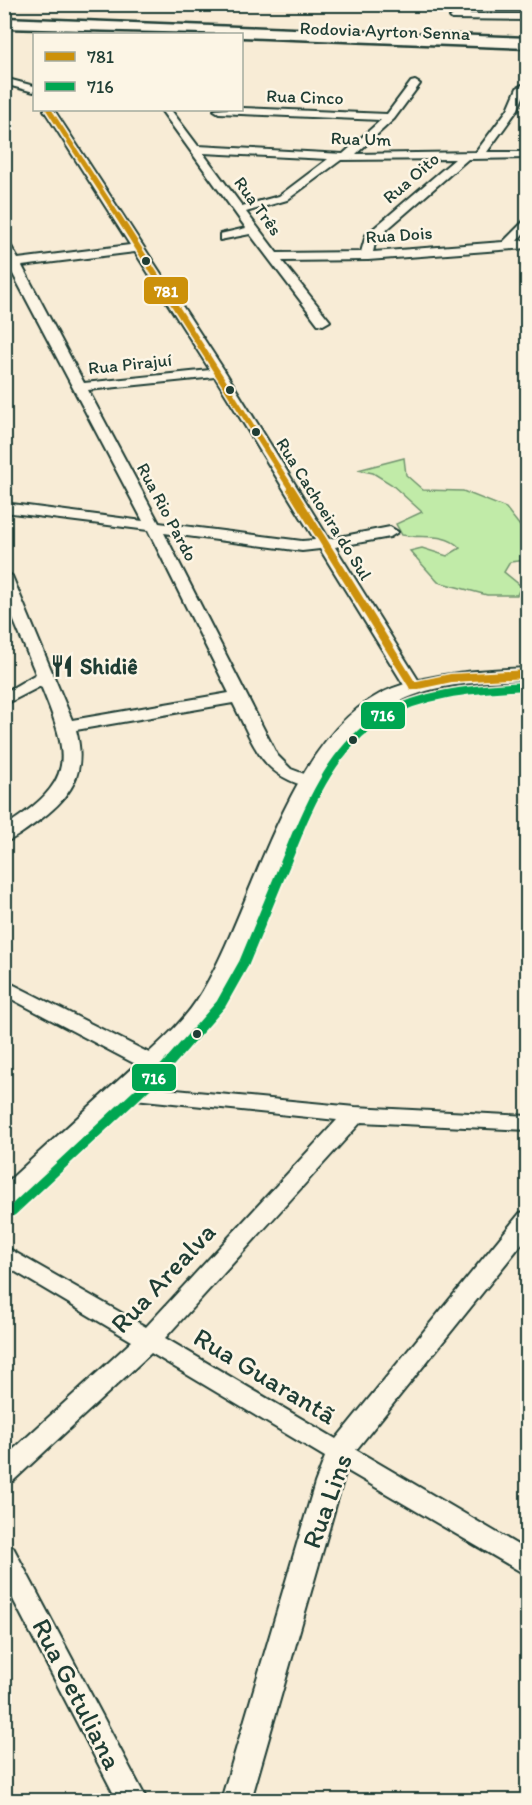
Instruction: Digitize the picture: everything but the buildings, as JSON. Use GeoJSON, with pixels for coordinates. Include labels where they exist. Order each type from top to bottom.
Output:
{"type":"FeatureCollection","features":[{"type":"Feature","properties":{"kind":"highway","name":"Rodovia Ayrton Senna"},"geometry":{"type":"LineString","coordinates":[[4,23],[528,43]]}},
{"type":"Feature","properties":{"kind":"highway"},"geometry":{"type":"LineString","coordinates":[[4,37],[33,38]]}},
{"type":"Feature","properties":{"kind":"highway","name":"Rodovia Ayrton Senna"},"geometry":{"type":"LineString","coordinates":[[243,45],[528,56]]}},
{"type":"Feature","properties":{"kind":"street"},"geometry":{"type":"LineString","coordinates":[[455,17],[528,17]]}},
{"type":"Feature","properties":{"kind":"street"},"geometry":{"type":"LineString","coordinates":[[4,81],[33,89]]}},
{"type":"Feature","properties":{"kind":"street"},"geometry":{"type":"LineString","coordinates":[[239,210],[259,207],[283,198],[342,157],[390,117],[415,84]]}},
{"type":"Feature","properties":{"kind":"street"},"geometry":{"type":"LineString","coordinates":[[478,157],[513,109],[522,88]]}},
{"type":"Feature","properties":{"kind":"street","name":"Rua Cachoeira do Sul"},"geometry":{"type":"LineString","coordinates":[[51,111],[219,373],[413,686]]}},
{"type":"Feature","properties":{"kind":"street","name":"Rua Três"},"geometry":{"type":"LineString","coordinates":[[167,111],[322,321]]}},
{"type":"Feature","properties":{"kind":"street","name":"Rua Cinco"},"geometry":{"type":"LineString","coordinates":[[243,111],[390,117]]}},
{"type":"Feature","properties":{"kind":"street","name":"Rua Um"},"geometry":{"type":"LineString","coordinates":[[195,149],[342,157],[464,158],[528,155]]}},
{"type":"Feature","properties":{"kind":"street","name":"Rua Oito"},"geometry":{"type":"LineString","coordinates":[[368,256],[366,249],[370,238],[464,158]]}},
{"type":"Feature","properties":{"kind":"street"},"geometry":{"type":"LineString","coordinates":[[507,244],[528,220]]}},
{"type":"Feature","properties":{"kind":"street"},"geometry":{"type":"LineString","coordinates":[[224,237],[253,230]]}},
{"type":"Feature","properties":{"kind":"street","name":"Rua Rio Pardo"},"geometry":{"type":"LineString","coordinates":[[4,244],[154,527],[237,697],[276,766],[285,773],[309,782]]}},
{"type":"Feature","properties":{"kind":"street","name":"Rua Dois"},"geometry":{"type":"LineString","coordinates":[[273,257],[368,256],[528,244]]}},
{"type":"Feature","properties":{"kind":"street"},"geometry":{"type":"LineString","coordinates":[[15,262],[139,248]]}},
{"type":"Feature","properties":{"kind":"street","name":"Rua Pirajuí"},"geometry":{"type":"LineString","coordinates":[[81,387],[219,373]]}},
{"type":"Feature","properties":{"kind":"street"},"geometry":{"type":"LineString","coordinates":[[4,507],[302,546],[390,532]]}},
{"type":"Feature","properties":{"kind":"street"},"geometry":{"type":"LineString","coordinates":[[4,836],[47,806],[70,779],[74,763],[72,742],[5,576]]}},
{"type":"Feature","properties":{"kind":"street"},"geometry":{"type":"LineString","coordinates":[[4,1202],[153,1064],[184,1033],[213,995],[239,943],[309,782],[323,757],[349,725],[368,710],[413,686],[451,678],[528,674]]}},
{"type":"Feature","properties":{"kind":"street"},"geometry":{"type":"LineString","coordinates":[[4,700],[45,676]]}},
{"type":"Feature","properties":{"kind":"street"},"geometry":{"type":"LineString","coordinates":[[66,726],[237,697]]}},
{"type":"Feature","properties":{"kind":"street"},"geometry":{"type":"LineString","coordinates":[[7,990],[153,1064]]}},
{"type":"Feature","properties":{"kind":"street"},"geometry":{"type":"LineString","coordinates":[[123,1092],[355,1114],[528,1123]]}},
{"type":"Feature","properties":{"kind":"street","name":"Rua Arealva"},"geometry":{"type":"LineString","coordinates":[[4,1474],[148,1341],[355,1114]]}},
{"type":"Feature","properties":{"kind":"street","name":"Rua Lins"},"geometry":{"type":"LineString","coordinates":[[236,1800],[328,1483],[339,1455],[355,1432],[528,1219]]}},
{"type":"Feature","properties":{"kind":"street","name":"Rua Guarantã"},"geometry":{"type":"LineString","coordinates":[[4,1254],[339,1455],[528,1565]]}},
{"type":"Feature","properties":{"kind":"street","name":"Rua Getuliana"},"geometry":{"type":"LineString","coordinates":[[4,1555],[132,1800]]}},
{"type":"Feature","properties":{"kind":"green space"},"geometry":{"type":"Polygon","coordinates":[[[404,458],[406,475],[423,490],[463,491],[506,508],[527,535],[527,560],[510,562],[504,572],[521,586],[517,595],[487,595],[438,582],[410,551],[422,548],[447,556],[460,548],[440,538],[402,535],[396,524],[422,512],[391,484],[373,473],[358,470],[404,458]]]}},
{"type":"Feature","properties":{"kind":"transit line","name":"781"},"geometry":{"type":"LineString","coordinates":[[50,111],[219,373],[413,686]]}},
{"type":"Feature","properties":{"kind":"transit line","name":"781"},"geometry":{"type":"LineString","coordinates":[[413,686],[451,678],[528,674]]}},
{"type":"Feature","properties":{"kind":"transit line","name":"716"},"geometry":{"type":"LineString","coordinates":[[12,1211],[163,1070],[199,1032],[221,1004],[244,963],[316,795],[334,765],[354,739],[379,718],[407,703],[452,692],[528,686]]}},
{"type":"Feature","properties":{"kind":"place","name":"Shidiê"},"geometry":{"type":"Point","coordinates":[62,666]}}]}
